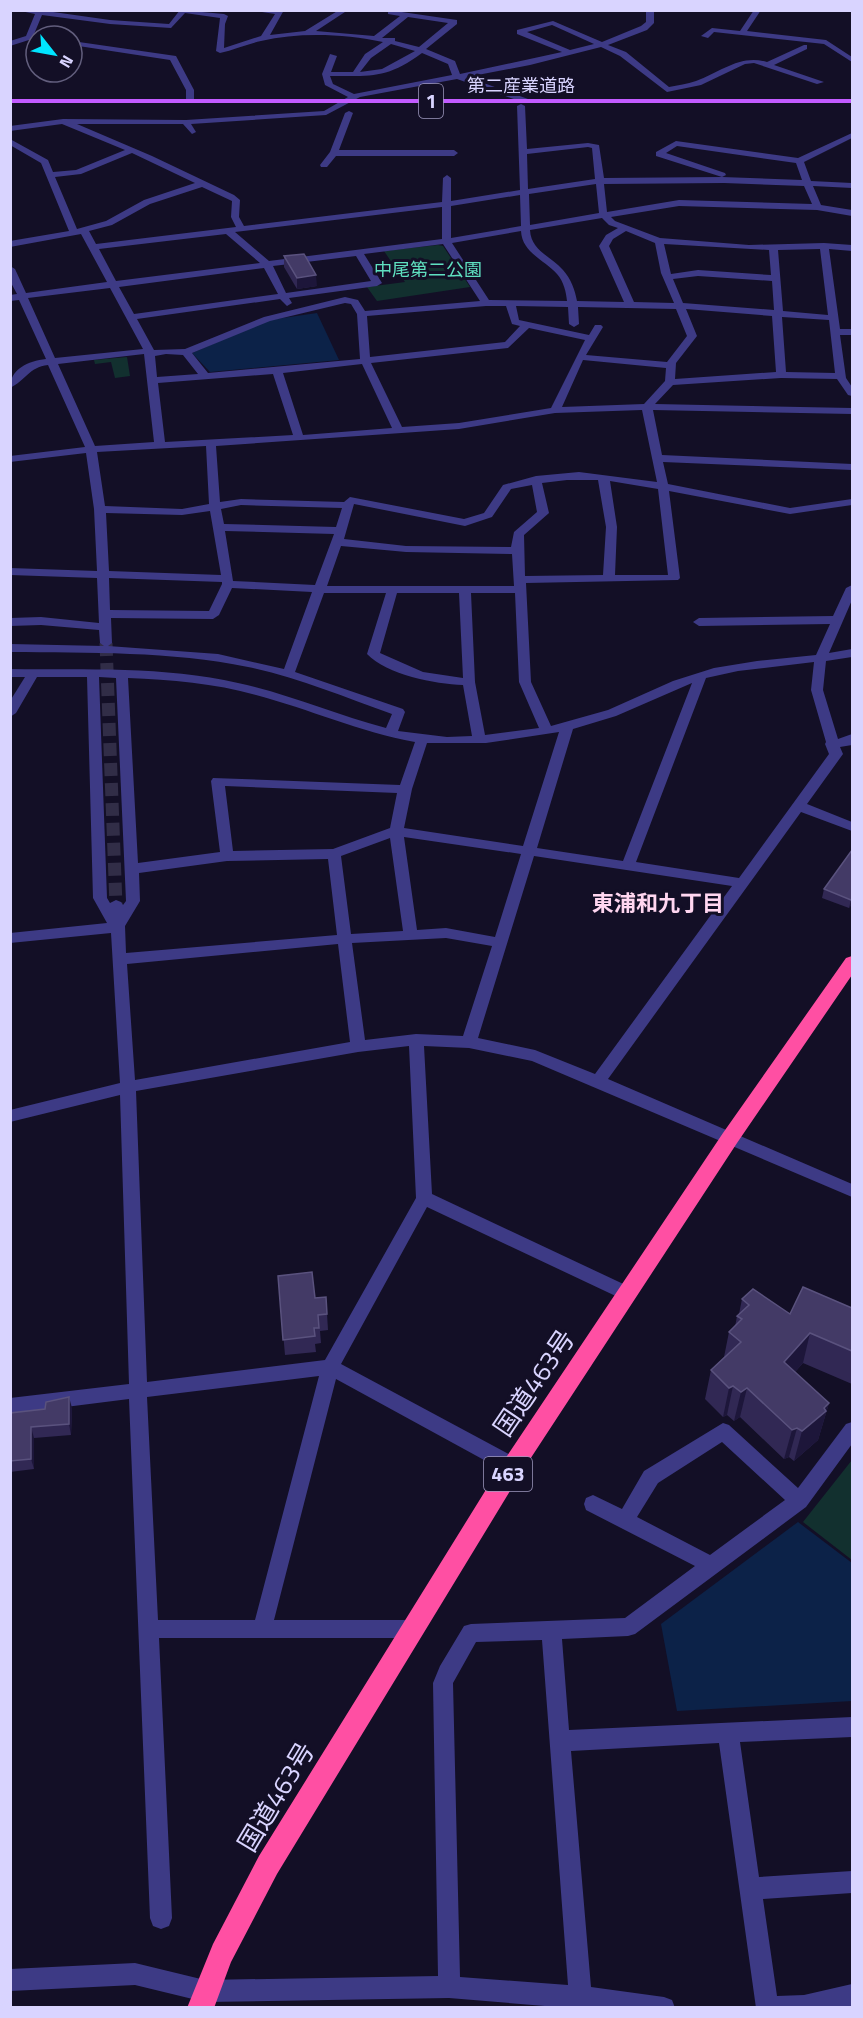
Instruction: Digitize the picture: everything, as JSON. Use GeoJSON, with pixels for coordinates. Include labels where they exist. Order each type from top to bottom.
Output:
{"type":"FeatureCollection","features":[{"type":"Feature","properties":{"kind":"highway","name":"国道463号"},"geometry":{"type":"LineString","coordinates":[[202,1999],[240,1915],[268,1865],[513,1466],[730,1138],[852,962]]}},
{"type":"Feature","properties":{"kind":"main road","name":"第二産業道路"},"geometry":{"type":"LineString","coordinates":[[10,101],[351,99],[523,104],[852,106]]}},
{"type":"Feature","properties":{"kind":"main road","name":"第二産業道路"},"geometry":{"type":"LineString","coordinates":[[10,107],[337,107],[852,100]]}},
{"type":"Feature","properties":{"kind":"street"},"geometry":{"type":"LineString","coordinates":[[19,10],[39,14],[171,26],[184,11],[226,13],[221,24],[220,51],[264,38],[306,34],[392,40],[452,63],[454,73],[459,77],[523,104],[525,227],[530,247],[562,274],[570,290],[574,324]]}},
{"type":"Feature","properties":{"kind":"street"},"geometry":{"type":"LineString","coordinates":[[252,10],[280,11],[264,38]]}},
{"type":"Feature","properties":{"kind":"street"},"geometry":{"type":"LineString","coordinates":[[306,34],[345,10]]}},
{"type":"Feature","properties":{"kind":"street"},"geometry":{"type":"LineString","coordinates":[[326,74],[372,74],[384,71],[422,50],[454,22],[391,12],[393,10]]}},
{"type":"Feature","properties":{"kind":"street"},"geometry":{"type":"LineString","coordinates":[[10,129],[63,121],[186,122],[326,113],[351,99],[603,44],[644,28],[650,23],[650,10]]}},
{"type":"Feature","properties":{"kind":"street"},"geometry":{"type":"LineString","coordinates":[[742,33],[758,10]]}},
{"type":"Feature","properties":{"kind":"street"},"geometry":{"type":"LineString","coordinates":[[35,24],[39,14]]}},
{"type":"Feature","properties":{"kind":"street"},"geometry":{"type":"LineString","coordinates":[[378,38],[407,14]]}},
{"type":"Feature","properties":{"kind":"street"},"geometry":{"type":"LineString","coordinates":[[570,53],[520,32],[553,24],[623,54],[667,90],[698,83],[743,62],[755,61],[820,82]]}},
{"type":"Feature","properties":{"kind":"street"},"geometry":{"type":"LineString","coordinates":[[705,36],[712,30],[826,42],[852,60]]}},
{"type":"Feature","properties":{"kind":"street"},"geometry":{"type":"LineString","coordinates":[[356,73],[368,56],[392,40]]}},
{"type":"Feature","properties":{"kind":"street"},"geometry":{"type":"LineString","coordinates":[[84,45],[173,58],[190,90],[190,101]]}},
{"type":"Feature","properties":{"kind":"street"},"geometry":{"type":"LineString","coordinates":[[767,65],[804,47]]}},
{"type":"Feature","properties":{"kind":"street"},"geometry":{"type":"LineString","coordinates":[[333,56],[326,74],[329,85],[351,99]]}},
{"type":"Feature","properties":{"kind":"street"},"geometry":{"type":"LineString","coordinates":[[324,165],[334,153],[349,113]]}},
{"type":"Feature","properties":{"kind":"street"},"geometry":{"type":"LineString","coordinates":[[63,121],[132,150],[202,184],[220,189],[236,200],[235,217],[241,229]]}},
{"type":"Feature","properties":{"kind":"street"},"geometry":{"type":"LineString","coordinates":[[186,122],[192,132]]}},
{"type":"Feature","properties":{"kind":"street"},"geometry":{"type":"LineString","coordinates":[[724,180],[724,176],[659,154],[676,143],[799,161],[852,135]]}},
{"type":"Feature","properties":{"kind":"street"},"geometry":{"type":"LineString","coordinates":[[10,141],[45,162],[74,233]]}},
{"type":"Feature","properties":{"kind":"street"},"geometry":{"type":"LineString","coordinates":[[523,152],[596,147],[603,214],[612,223],[660,240],[749,248],[824,246],[852,248]]}},
{"type":"Feature","properties":{"kind":"street"},"geometry":{"type":"LineString","coordinates":[[49,175],[78,172],[132,150]]}},
{"type":"Feature","properties":{"kind":"street"},"geometry":{"type":"LineString","coordinates":[[334,153],[454,153]]}},
{"type":"Feature","properties":{"kind":"street"},"geometry":{"type":"LineString","coordinates":[[799,161],[817,207]]}},
{"type":"Feature","properties":{"kind":"street"},"geometry":{"type":"LineString","coordinates":[[447,178],[446,241],[486,303]]}},
{"type":"Feature","properties":{"kind":"street"},"geometry":{"type":"LineString","coordinates":[[93,247],[446,204],[599,181],[807,181],[852,185]]}},
{"type":"Feature","properties":{"kind":"street"},"geometry":{"type":"LineString","coordinates":[[10,244],[74,233],[109,224],[147,202],[202,184]]}},
{"type":"Feature","properties":{"kind":"street"},"geometry":{"type":"LineString","coordinates":[[10,298],[446,241],[655,205],[698,202],[817,207],[852,213]]}},
{"type":"Feature","properties":{"kind":"street"},"geometry":{"type":"LineString","coordinates":[[625,228],[609,237],[604,246],[630,304]]}},
{"type":"Feature","properties":{"kind":"street"},"geometry":{"type":"LineString","coordinates":[[84,230],[150,353],[160,445]]}},
{"type":"Feature","properties":{"kind":"street"},"geometry":{"type":"LineString","coordinates":[[227,230],[267,264],[293,313]]}},
{"type":"Feature","properties":{"kind":"street"},"geometry":{"type":"LineString","coordinates":[[646,407],[670,382],[671,365],[692,336],[668,277],[660,240]]}},
{"type":"Feature","properties":{"kind":"street"},"geometry":{"type":"LineString","coordinates":[[824,246],[841,376],[852,393]]}},
{"type":"Feature","properties":{"kind":"street"},"geometry":{"type":"LineString","coordinates":[[773,247],[779,310],[777,314],[781,375]]}},
{"type":"Feature","properties":{"kind":"street"},"geometry":{"type":"LineString","coordinates":[[132,317],[377,283],[358,252]]}},
{"type":"Feature","properties":{"kind":"street"},"geometry":{"type":"LineString","coordinates":[[10,269],[54,362],[91,449],[100,509],[106,643]]}},
{"type":"Feature","properties":{"kind":"street"},"geometry":{"type":"LineString","coordinates":[[668,277],[698,273],[775,278]]}},
{"type":"Feature","properties":{"kind":"street"},"geometry":{"type":"LineString","coordinates":[[10,385],[20,373],[38,363],[166,351],[186,352],[267,319],[345,300],[356,302],[362,314],[365,361],[398,429]]}},
{"type":"Feature","properties":{"kind":"street"},"geometry":{"type":"LineString","coordinates":[[362,314],[486,303],[572,303],[681,306],[834,318]]}},
{"type":"Feature","properties":{"kind":"street"},"geometry":{"type":"LineString","coordinates":[[510,303],[513,320],[591,338]]}},
{"type":"Feature","properties":{"kind":"street"},"geometry":{"type":"LineString","coordinates":[[153,380],[278,371],[508,345],[527,324]]}},
{"type":"Feature","properties":{"kind":"street"},"geometry":{"type":"LineString","coordinates":[[555,410],[580,357],[598,327]]}},
{"type":"Feature","properties":{"kind":"street"},"geometry":{"type":"LineString","coordinates":[[836,332],[852,332]]}},
{"type":"Feature","properties":{"kind":"street"},"geometry":{"type":"LineString","coordinates":[[186,352],[206,376]]}},
{"type":"Feature","properties":{"kind":"street"},"geometry":{"type":"LineString","coordinates":[[580,357],[671,365]]}},
{"type":"Feature","properties":{"kind":"street"},"geometry":{"type":"LineString","coordinates":[[840,364],[852,364]]}},
{"type":"Feature","properties":{"kind":"street"},"geometry":{"type":"LineString","coordinates":[[278,371],[299,438]]}},
{"type":"Feature","properties":{"kind":"street"},"geometry":{"type":"LineString","coordinates":[[670,382],[781,375],[841,376]]}},
{"type":"Feature","properties":{"kind":"street"},"geometry":{"type":"LineString","coordinates":[[10,571],[227,581],[319,590],[392,591],[465,591],[609,578],[674,578],[663,486],[646,407]]}},
{"type":"Feature","properties":{"kind":"street"},"geometry":{"type":"LineString","coordinates":[[10,459],[91,449],[299,438],[459,426],[555,410],[646,407],[852,411]]}},
{"type":"Feature","properties":{"kind":"street"},"geometry":{"type":"LineString","coordinates":[[105,614],[213,615],[227,581],[215,505],[211,443]]}},
{"type":"Feature","properties":{"kind":"street"},"geometry":{"type":"LineString","coordinates":[[656,458],[852,466]]}},
{"type":"Feature","properties":{"kind":"street"},"geometry":{"type":"LineString","coordinates":[[288,674],[350,500],[465,523],[488,515],[507,487],[536,479],[591,475],[663,486],[790,511],[852,502]]}},
{"type":"Feature","properties":{"kind":"street"},"geometry":{"type":"LineString","coordinates":[[603,477],[612,508],[613,544],[609,578]]}},
{"type":"Feature","properties":{"kind":"street"},"geometry":{"type":"LineString","coordinates":[[536,479],[543,513],[518,534],[517,551],[525,682],[546,730]]}},
{"type":"Feature","properties":{"kind":"street"},"geometry":{"type":"LineString","coordinates":[[100,509],[182,512],[241,501],[349,504]]}},
{"type":"Feature","properties":{"kind":"street"},"geometry":{"type":"LineString","coordinates":[[219,527],[339,536],[406,549],[517,551]]}},
{"type":"Feature","properties":{"kind":"street"},"geometry":{"type":"LineString","coordinates":[[598,1081],[836,754],[831,744],[817,690],[820,660],[852,588]]}},
{"type":"Feature","properties":{"kind":"street"},"geometry":{"type":"LineString","coordinates":[[392,591],[373,654],[392,666],[417,676],[441,682],[469,682]]}},
{"type":"Feature","properties":{"kind":"street"},"geometry":{"type":"LineString","coordinates":[[465,591],[469,682],[479,738]]}},
{"type":"Feature","properties":{"kind":"street"},"geometry":{"type":"LineString","coordinates":[[699,622],[838,620]]}},
{"type":"Feature","properties":{"kind":"street"},"geometry":{"type":"LineString","coordinates":[[10,622],[40,621],[105,627]]}},
{"type":"Feature","properties":{"kind":"street"},"geometry":{"type":"LineString","coordinates":[[10,648],[186,654],[249,664],[288,674],[399,712],[391,733]]}},
{"type":"Feature","properties":{"kind":"street"},"geometry":{"type":"LineString","coordinates":[[10,673],[178,678],[235,685],[280,696],[391,733],[447,741],[546,730],[610,714],[700,676],[759,664],[820,660],[852,653]]}},
{"type":"Feature","properties":{"kind":"street"},"geometry":{"type":"LineString","coordinates":[[10,712],[33,673]]}},
{"type":"Feature","properties":{"kind":"street"},"geometry":{"type":"LineString","coordinates":[[93,675],[100,898],[117,927]]}},
{"type":"Feature","properties":{"kind":"street"},"geometry":{"type":"LineString","coordinates":[[117,927],[133,901],[122,676]]}},
{"type":"Feature","properties":{"kind":"street"},"geometry":{"type":"LineString","coordinates":[[628,866],[700,676]]}},
{"type":"Feature","properties":{"kind":"street"},"geometry":{"type":"LineString","coordinates":[[470,1042],[568,725]]}},
{"type":"Feature","properties":{"kind":"street"},"geometry":{"type":"LineString","coordinates":[[831,744],[849,742],[852,738]]}},
{"type":"Feature","properties":{"kind":"street"},"geometry":{"type":"LineString","coordinates":[[411,935],[396,831],[405,789],[422,739]]}},
{"type":"Feature","properties":{"kind":"street"},"geometry":{"type":"LineString","coordinates":[[227,856],[218,781],[405,789]]}},
{"type":"Feature","properties":{"kind":"street"},"geometry":{"type":"LineString","coordinates":[[799,806],[852,827]]}},
{"type":"Feature","properties":{"kind":"street"},"geometry":{"type":"LineString","coordinates":[[132,869],[227,856],[334,854],[396,831],[742,883]]}},
{"type":"Feature","properties":{"kind":"street"},"geometry":{"type":"LineString","coordinates":[[334,854],[358,1046]]}},
{"type":"Feature","properties":{"kind":"street"},"geometry":{"type":"LineString","coordinates":[[116,905],[128,1087],[138,1390],[161,1918]]}},
{"type":"Feature","properties":{"kind":"street"},"geometry":{"type":"LineString","coordinates":[[10,938],[117,927]]}},
{"type":"Feature","properties":{"kind":"street"},"geometry":{"type":"LineString","coordinates":[[121,959],[343,939],[446,933],[500,943]]}},
{"type":"Feature","properties":{"kind":"street"},"geometry":{"type":"LineString","coordinates":[[262,1629],[330,1367],[424,1198],[416,1040]]}},
{"type":"Feature","properties":{"kind":"street"},"geometry":{"type":"LineString","coordinates":[[10,1116],[128,1087],[358,1046],[416,1040],[470,1042],[535,1056],[852,1191]]}},
{"type":"Feature","properties":{"kind":"street"},"geometry":{"type":"LineString","coordinates":[[424,1198],[628,1294]]}},
{"type":"Feature","properties":{"kind":"street"},"geometry":{"type":"LineString","coordinates":[[10,1406],[330,1367],[513,1466]]}},
{"type":"Feature","properties":{"kind":"street"},"geometry":{"type":"LineString","coordinates":[[449,1987],[443,1683],[447,1672],[471,1633],[628,1627],[799,1501],[852,1430]]}},
{"type":"Feature","properties":{"kind":"street"},"geometry":{"type":"LineString","coordinates":[[626,1521],[651,1477],[723,1431],[799,1501]]}},
{"type":"Feature","properties":{"kind":"street"},"geometry":{"type":"LineString","coordinates":[[593,1504],[711,1566]]}},
{"type":"Feature","properties":{"kind":"street"},"geometry":{"type":"LineString","coordinates":[[149,1629],[411,1629]]}},
{"type":"Feature","properties":{"kind":"street"},"geometry":{"type":"LineString","coordinates":[[551,1630],[580,1997]]}},
{"type":"Feature","properties":{"kind":"street"},"geometry":{"type":"LineString","coordinates":[[560,1741],[852,1727]]}},
{"type":"Feature","properties":{"kind":"street"},"geometry":{"type":"LineString","coordinates":[[728,1732],[767,2007]]}},
{"type":"Feature","properties":{"kind":"street"},"geometry":{"type":"LineString","coordinates":[[749,1889],[852,1882]]}},
{"type":"Feature","properties":{"kind":"street"},"geometry":{"type":"LineString","coordinates":[[10,1980],[135,1974],[202,1999],[449,1987],[580,1997],[664,2007]]}},
{"type":"Feature","properties":{"kind":"street"},"geometry":{"type":"LineString","coordinates":[[774,2007],[804,2006],[852,1995]]}},
{"type":"Feature","properties":{"kind":"green space","name":"中尾第二公園"},"geometry":{"type":"Polygon","coordinates":[[[443,246],[470,287],[377,301],[367,287],[405,282],[384,251],[443,246]]]}},
{"type":"Feature","properties":{"kind":"green space"},"geometry":{"type":"Polygon","coordinates":[[[127,357],[130,376],[115,378],[111,362],[95,364],[94,360],[127,357]]]}},
{"type":"Feature","properties":{"kind":"green space"},"geometry":{"type":"Polygon","coordinates":[[[852,1460],[852,1560],[803,1522],[852,1460]]]}},
{"type":"Feature","properties":{"kind":"water"},"geometry":{"type":"Polygon","coordinates":[[[317,313],[339,360],[210,372],[192,353],[269,320],[317,313]]]}},
{"type":"Feature","properties":{"kind":"water"},"geometry":{"type":"Polygon","coordinates":[[[798,1522],[852,1563],[852,1701],[677,1711],[661,1624],[798,1522]]]}},
{"type":"Feature","properties":{"kind":"building"},"geometry":{"type":"Polygon","coordinates":[[[304,254],[316,275],[297,278],[284,256],[304,254]]]}},
{"type":"Feature","properties":{"kind":"building"},"geometry":{"type":"Polygon","coordinates":[[[852,850],[852,898],[851,900],[824,889],[852,850]]]}},
{"type":"Feature","properties":{"kind":"building"},"geometry":{"type":"Polygon","coordinates":[[[312,1272],[315,1298],[326,1297],[327,1314],[318,1315],[319,1328],[314,1328],[315,1336],[283,1340],[278,1276],[312,1272]]]}},
{"type":"Feature","properties":{"kind":"building"},"geometry":{"type":"Polygon","coordinates":[[[803,1287],[852,1308],[852,1351],[810,1333],[784,1362],[829,1403],[824,1408],[826,1411],[802,1431],[797,1428],[792,1430],[747,1388],[741,1392],[733,1386],[729,1388],[711,1370],[741,1342],[729,1332],[742,1319],[737,1316],[749,1305],[742,1299],[753,1289],[790,1314],[803,1287]]]}},
{"type":"Feature","properties":{"kind":"building"},"geometry":{"type":"Polygon","coordinates":[[[69,1397],[69,1424],[31,1427],[31,1459],[10,1461],[10,1413],[45,1409],[46,1402],[69,1397]]]}},
{"type":"Feature","properties":{"kind":"tunnel"},"geometry":{"type":"LineString","coordinates":[[106,643],[116,905]]}},
{"type":"Feature","properties":{"kind":"district","name":"東浦和九丁目"},"geometry":{"type":"Point","coordinates":[658,903]}}]}
